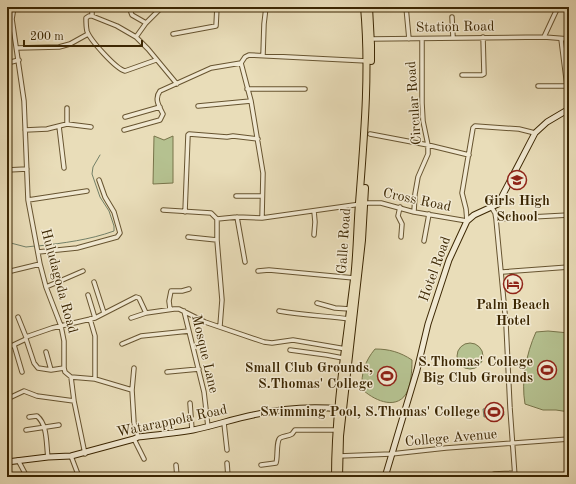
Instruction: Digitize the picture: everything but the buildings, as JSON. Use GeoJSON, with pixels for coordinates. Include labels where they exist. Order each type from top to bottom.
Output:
{"type":"FeatureCollection","features":[{"type":"Feature","properties":{"kind":"highway","name":"Galle Road"},"geometry":{"type":"LineString","coordinates":[[335,477],[347,350],[362,240],[362,165],[369,39],[364,7]]}},
{"type":"Feature","properties":{"kind":"highway","name":"Galle Road"},"geometry":{"type":"LineString","coordinates":[[339,477],[336,430],[341,409],[343,358],[347,350],[371,79],[369,7]]}},
{"type":"Feature","properties":{"kind":"street","name":"Huludagoda Road"},"geometry":{"type":"LineString","coordinates":[[14,7],[12,18],[24,101],[28,200],[37,250],[46,287],[61,326],[64,341],[64,368]]}},
{"type":"Feature","properties":{"kind":"street"},"geometry":{"type":"LineString","coordinates":[[92,7],[92,16]]}},
{"type":"Feature","properties":{"kind":"street"},"geometry":{"type":"LineString","coordinates":[[129,7],[132,15],[146,23]]}},
{"type":"Feature","properties":{"kind":"street"},"geometry":{"type":"LineString","coordinates":[[136,37],[146,23],[162,7]]}},
{"type":"Feature","properties":{"kind":"street"},"geometry":{"type":"LineString","coordinates":[[173,34],[216,26],[217,7]]}},
{"type":"Feature","properties":{"kind":"street"},"geometry":{"type":"LineString","coordinates":[[263,56],[266,7]]}},
{"type":"Feature","properties":{"kind":"street"},"geometry":{"type":"LineString","coordinates":[[406,7],[409,39]]}},
{"type":"Feature","properties":{"kind":"street"},"geometry":{"type":"LineString","coordinates":[[544,37],[558,7]]}},
{"type":"Feature","properties":{"kind":"street"},"geometry":{"type":"LineString","coordinates":[[156,60],[125,71],[122,70],[99,48],[88,34],[86,30],[86,18],[92,16],[117,26],[136,37],[148,49],[176,84]]}},
{"type":"Feature","properties":{"kind":"street"},"geometry":{"type":"LineString","coordinates":[[452,17],[453,37]]}},
{"type":"Feature","properties":{"kind":"street"},"geometry":{"type":"LineString","coordinates":[[7,26],[13,26]]}},
{"type":"Feature","properties":{"kind":"street"},"geometry":{"type":"LineString","coordinates":[[17,48],[59,47],[70,44],[88,34]]}},
{"type":"Feature","properties":{"kind":"street","name":"Station Road"},"geometry":{"type":"LineString","coordinates":[[369,39],[422,40],[453,37],[544,37],[569,39]]}},
{"type":"Feature","properties":{"kind":"street"},"geometry":{"type":"LineString","coordinates":[[462,75],[484,74],[483,37]]}},
{"type":"Feature","properties":{"kind":"street"},"geometry":{"type":"LineString","coordinates":[[561,39],[569,102]]}},
{"type":"Feature","properties":{"kind":"street","name":"Circular Road"},"geometry":{"type":"LineString","coordinates":[[414,212],[418,178],[427,160],[428,145],[423,121],[422,40]]}},
{"type":"Feature","properties":{"kind":"street"},"geometry":{"type":"LineString","coordinates":[[124,130],[160,120],[163,114],[156,100],[157,95],[160,92],[211,68],[241,63],[245,57],[249,55],[367,61]]}},
{"type":"Feature","properties":{"kind":"street"},"geometry":{"type":"LineString","coordinates":[[7,63],[19,60]]}},
{"type":"Feature","properties":{"kind":"street"},"geometry":{"type":"LineString","coordinates":[[241,63],[251,101],[263,174],[262,218]]}},
{"type":"Feature","properties":{"kind":"street"},"geometry":{"type":"LineString","coordinates":[[538,86],[567,86]]}},
{"type":"Feature","properties":{"kind":"street"},"geometry":{"type":"LineString","coordinates":[[247,88],[305,89]]}},
{"type":"Feature","properties":{"kind":"street"},"geometry":{"type":"LineString","coordinates":[[198,106],[251,101]]}},
{"type":"Feature","properties":{"kind":"street"},"geometry":{"type":"LineString","coordinates":[[125,117],[160,107]]}},
{"type":"Feature","properties":{"kind":"street"},"geometry":{"type":"LineString","coordinates":[[67,108],[67,124]]}},
{"type":"Feature","properties":{"kind":"street"},"geometry":{"type":"LineString","coordinates":[[467,221],[474,216],[492,208],[500,201],[535,133],[547,122],[569,109]]}},
{"type":"Feature","properties":{"kind":"street"},"geometry":{"type":"LineString","coordinates":[[25,130],[47,129],[67,124],[91,127]]}},
{"type":"Feature","properties":{"kind":"street"},"geometry":{"type":"LineString","coordinates":[[59,126],[64,168]]}},
{"type":"Feature","properties":{"kind":"street"},"geometry":{"type":"LineString","coordinates":[[467,221],[462,193],[473,128],[475,126],[519,129],[535,133]]}},
{"type":"Feature","properties":{"kind":"street"},"geometry":{"type":"LineString","coordinates":[[185,212],[189,134],[258,139]]}},
{"type":"Feature","properties":{"kind":"street"},"geometry":{"type":"LineString","coordinates":[[370,134],[428,145],[469,155]]}},
{"type":"Feature","properties":{"kind":"street"},"geometry":{"type":"LineString","coordinates":[[7,170],[27,170]]}},
{"type":"Feature","properties":{"kind":"street"},"geometry":{"type":"LineString","coordinates":[[37,250],[77,248],[117,237],[120,233],[114,212],[105,197],[100,180]]}},
{"type":"Feature","properties":{"kind":"street"},"geometry":{"type":"LineString","coordinates":[[28,200],[87,190]]}},
{"type":"Feature","properties":{"kind":"street"},"geometry":{"type":"LineString","coordinates":[[236,196],[262,196]]}},
{"type":"Feature","properties":{"kind":"street","name":"Cross Road"},"geometry":{"type":"LineString","coordinates":[[217,219],[238,217],[262,218],[361,204],[381,203],[414,212],[467,221]]}},
{"type":"Feature","properties":{"kind":"street"},"geometry":{"type":"LineString","coordinates":[[400,207],[398,216],[402,224],[401,237]]}},
{"type":"Feature","properties":{"kind":"street"},"geometry":{"type":"LineString","coordinates":[[492,208],[496,219],[502,272],[515,475],[494,474],[493,477]]}},
{"type":"Feature","properties":{"kind":"street"},"geometry":{"type":"LineString","coordinates":[[163,210],[211,213],[217,219],[217,240],[222,300],[220,326]]}},
{"type":"Feature","properties":{"kind":"street"},"geometry":{"type":"LineString","coordinates":[[314,211],[314,235]]}},
{"type":"Feature","properties":{"kind":"street"},"geometry":{"type":"LineString","coordinates":[[424,241],[429,214]]}},
{"type":"Feature","properties":{"kind":"street"},"geometry":{"type":"LineString","coordinates":[[496,219],[569,215]]}},
{"type":"Feature","properties":{"kind":"street"},"geometry":{"type":"LineString","coordinates":[[238,217],[245,262]]}},
{"type":"Feature","properties":{"kind":"street","name":"Hotel Road"},"geometry":{"type":"LineString","coordinates":[[385,477],[417,370],[428,324],[449,260],[467,221]]}},
{"type":"Feature","properties":{"kind":"street"},"geometry":{"type":"LineString","coordinates":[[188,237],[217,240]]}},
{"type":"Feature","properties":{"kind":"street"},"geometry":{"type":"LineString","coordinates":[[7,272],[40,264]]}},
{"type":"Feature","properties":{"kind":"street"},"geometry":{"type":"LineString","coordinates":[[502,272],[569,268]]}},
{"type":"Feature","properties":{"kind":"street"},"geometry":{"type":"LineString","coordinates":[[258,271],[269,270],[354,278]]}},
{"type":"Feature","properties":{"kind":"street"},"geometry":{"type":"LineString","coordinates":[[46,287],[83,271]]}},
{"type":"Feature","properties":{"kind":"street"},"geometry":{"type":"LineString","coordinates":[[94,282],[102,314]]}},
{"type":"Feature","properties":{"kind":"street"},"geometry":{"type":"LineString","coordinates":[[170,309],[169,294],[171,291],[182,291],[189,289]]}},
{"type":"Feature","properties":{"kind":"street"},"geometry":{"type":"LineString","coordinates":[[88,295],[95,318]]}},
{"type":"Feature","properties":{"kind":"street"},"geometry":{"type":"LineString","coordinates":[[7,348],[26,338],[61,326],[95,318],[136,297],[139,298],[146,313]]}},
{"type":"Feature","properties":{"kind":"street"},"geometry":{"type":"LineString","coordinates":[[317,303],[335,308],[350,309]]}},
{"type":"Feature","properties":{"kind":"street"},"geometry":{"type":"LineString","coordinates":[[131,318],[146,313],[174,309],[184,311],[205,322],[264,342],[272,343],[293,340],[347,350]]}},
{"type":"Feature","properties":{"kind":"street","name":"Mosque Lane"},"geometry":{"type":"LineString","coordinates":[[184,311],[204,392],[208,427]]}},
{"type":"Feature","properties":{"kind":"street"},"geometry":{"type":"LineString","coordinates":[[279,311],[308,316],[349,319]]}},
{"type":"Feature","properties":{"kind":"street"},"geometry":{"type":"LineString","coordinates":[[18,317],[34,363],[38,368],[51,370],[64,368],[70,377],[85,454]]}},
{"type":"Feature","properties":{"kind":"street"},"geometry":{"type":"LineString","coordinates":[[90,318],[94,336],[95,379]]}},
{"type":"Feature","properties":{"kind":"street"},"geometry":{"type":"LineString","coordinates":[[122,344],[141,336],[189,331]]}},
{"type":"Feature","properties":{"kind":"street"},"geometry":{"type":"LineString","coordinates":[[14,345],[22,372]]}},
{"type":"Feature","properties":{"kind":"street"},"geometry":{"type":"LineString","coordinates":[[290,350],[327,354],[343,358]]}},
{"type":"Feature","properties":{"kind":"street"},"geometry":{"type":"LineString","coordinates":[[46,352],[51,370]]}},
{"type":"Feature","properties":{"kind":"street"},"geometry":{"type":"LineString","coordinates":[[134,368],[132,390],[134,423],[136,438],[144,459]]}},
{"type":"Feature","properties":{"kind":"street"},"geometry":{"type":"LineString","coordinates":[[167,372],[199,369]]}},
{"type":"Feature","properties":{"kind":"street"},"geometry":{"type":"LineString","coordinates":[[70,377],[95,379],[132,390]]}},
{"type":"Feature","properties":{"kind":"street"},"geometry":{"type":"LineString","coordinates":[[7,399],[24,392],[37,396],[74,402]]}},
{"type":"Feature","properties":{"kind":"street"},"geometry":{"type":"LineString","coordinates":[[190,403],[192,430]]}},
{"type":"Feature","properties":{"kind":"street","name":"Watarappola Road"},"geometry":{"type":"LineString","coordinates":[[7,462],[85,454],[136,438],[208,427],[251,415],[274,411],[300,408],[341,409]]}},
{"type":"Feature","properties":{"kind":"street"},"geometry":{"type":"LineString","coordinates":[[29,417],[38,416],[40,418],[44,427],[48,457]]}},
{"type":"Feature","properties":{"kind":"street"},"geometry":{"type":"LineString","coordinates":[[224,423],[227,450]]}},
{"type":"Feature","properties":{"kind":"street"},"geometry":{"type":"LineString","coordinates":[[26,430],[59,425]]}},
{"type":"Feature","properties":{"kind":"street"},"geometry":{"type":"LineString","coordinates":[[261,465],[276,463],[278,441],[281,437],[292,434],[295,430],[336,430]]}},
{"type":"Feature","properties":{"kind":"street","name":"College Avenue"},"geometry":{"type":"LineString","coordinates":[[337,456],[392,454],[569,439]]}},
{"type":"Feature","properties":{"kind":"street"},"geometry":{"type":"LineString","coordinates":[[71,456],[79,477]]}},
{"type":"Feature","properties":{"kind":"street"},"geometry":{"type":"LineString","coordinates":[[18,460],[27,477]]}},
{"type":"Feature","properties":{"kind":"street"},"geometry":{"type":"LineString","coordinates":[[227,463],[228,477]]}},
{"type":"Feature","properties":{"kind":"street"},"geometry":{"type":"LineString","coordinates":[[176,465],[178,477]]}},
{"type":"Feature","properties":{"kind":"shaded area"},"geometry":{"type":"Polygon","coordinates":[[[154,136],[164,140],[173,136],[173,183],[153,184],[154,136]]]}},
{"type":"Feature","properties":{"kind":"shaded area","name":"S.Thomas' College Big Club Grounds"},"geometry":{"type":"Polygon","coordinates":[[[548,331],[569,333],[569,412],[543,410],[525,404],[524,377],[532,340],[536,332],[548,331]]]}},
{"type":"Feature","properties":{"kind":"shaded area"},"geometry":{"type":"Polygon","coordinates":[[[470,343],[479,347],[483,356],[479,365],[470,369],[461,365],[457,356],[461,347],[470,343]]]}},
{"type":"Feature","properties":{"kind":"shaded area","name":"Small Club Grounds, S.Thomas' College"},"geometry":{"type":"Polygon","coordinates":[[[375,349],[394,352],[412,360],[411,378],[408,390],[401,399],[396,402],[384,402],[366,393],[362,389],[364,368],[375,349]]]}},
{"type":"Feature","properties":{"kind":"shaded area","name":"Swimming Pool, S.Thomas' College"},"geometry":{"type":"Polygon","coordinates":[[[503,407],[504,415],[484,417],[483,409],[503,407]]]}},
{"type":"Feature","properties":{"kind":"waterway"},"geometry":{"type":"LineString","coordinates":[[38,246],[86,239],[114,231],[114,226],[109,211],[100,197],[92,174],[93,167],[100,155]]}},
{"type":"Feature","properties":{"kind":"waterway"},"geometry":{"type":"LineString","coordinates":[[7,242],[26,247],[35,246]]}},
{"type":"Feature","properties":{"kind":"place","name":"Girls High School"},"geometry":{"type":"Point","coordinates":[517,180]}},
{"type":"Feature","properties":{"kind":"place","name":"Palm Beach Hotel"},"geometry":{"type":"Point","coordinates":[513,284]}},
{"type":"Feature","properties":{"kind":"place","name":"S.Thomas' College Big Club Grounds"},"geometry":{"type":"Point","coordinates":[547,370]}},
{"type":"Feature","properties":{"kind":"place","name":"Small Club Grounds, S.Thomas' College"},"geometry":{"type":"Point","coordinates":[387,376]}},
{"type":"Feature","properties":{"kind":"place","name":"Swimming Pool, S.Thomas' College"},"geometry":{"type":"Point","coordinates":[494,412]}}]}
